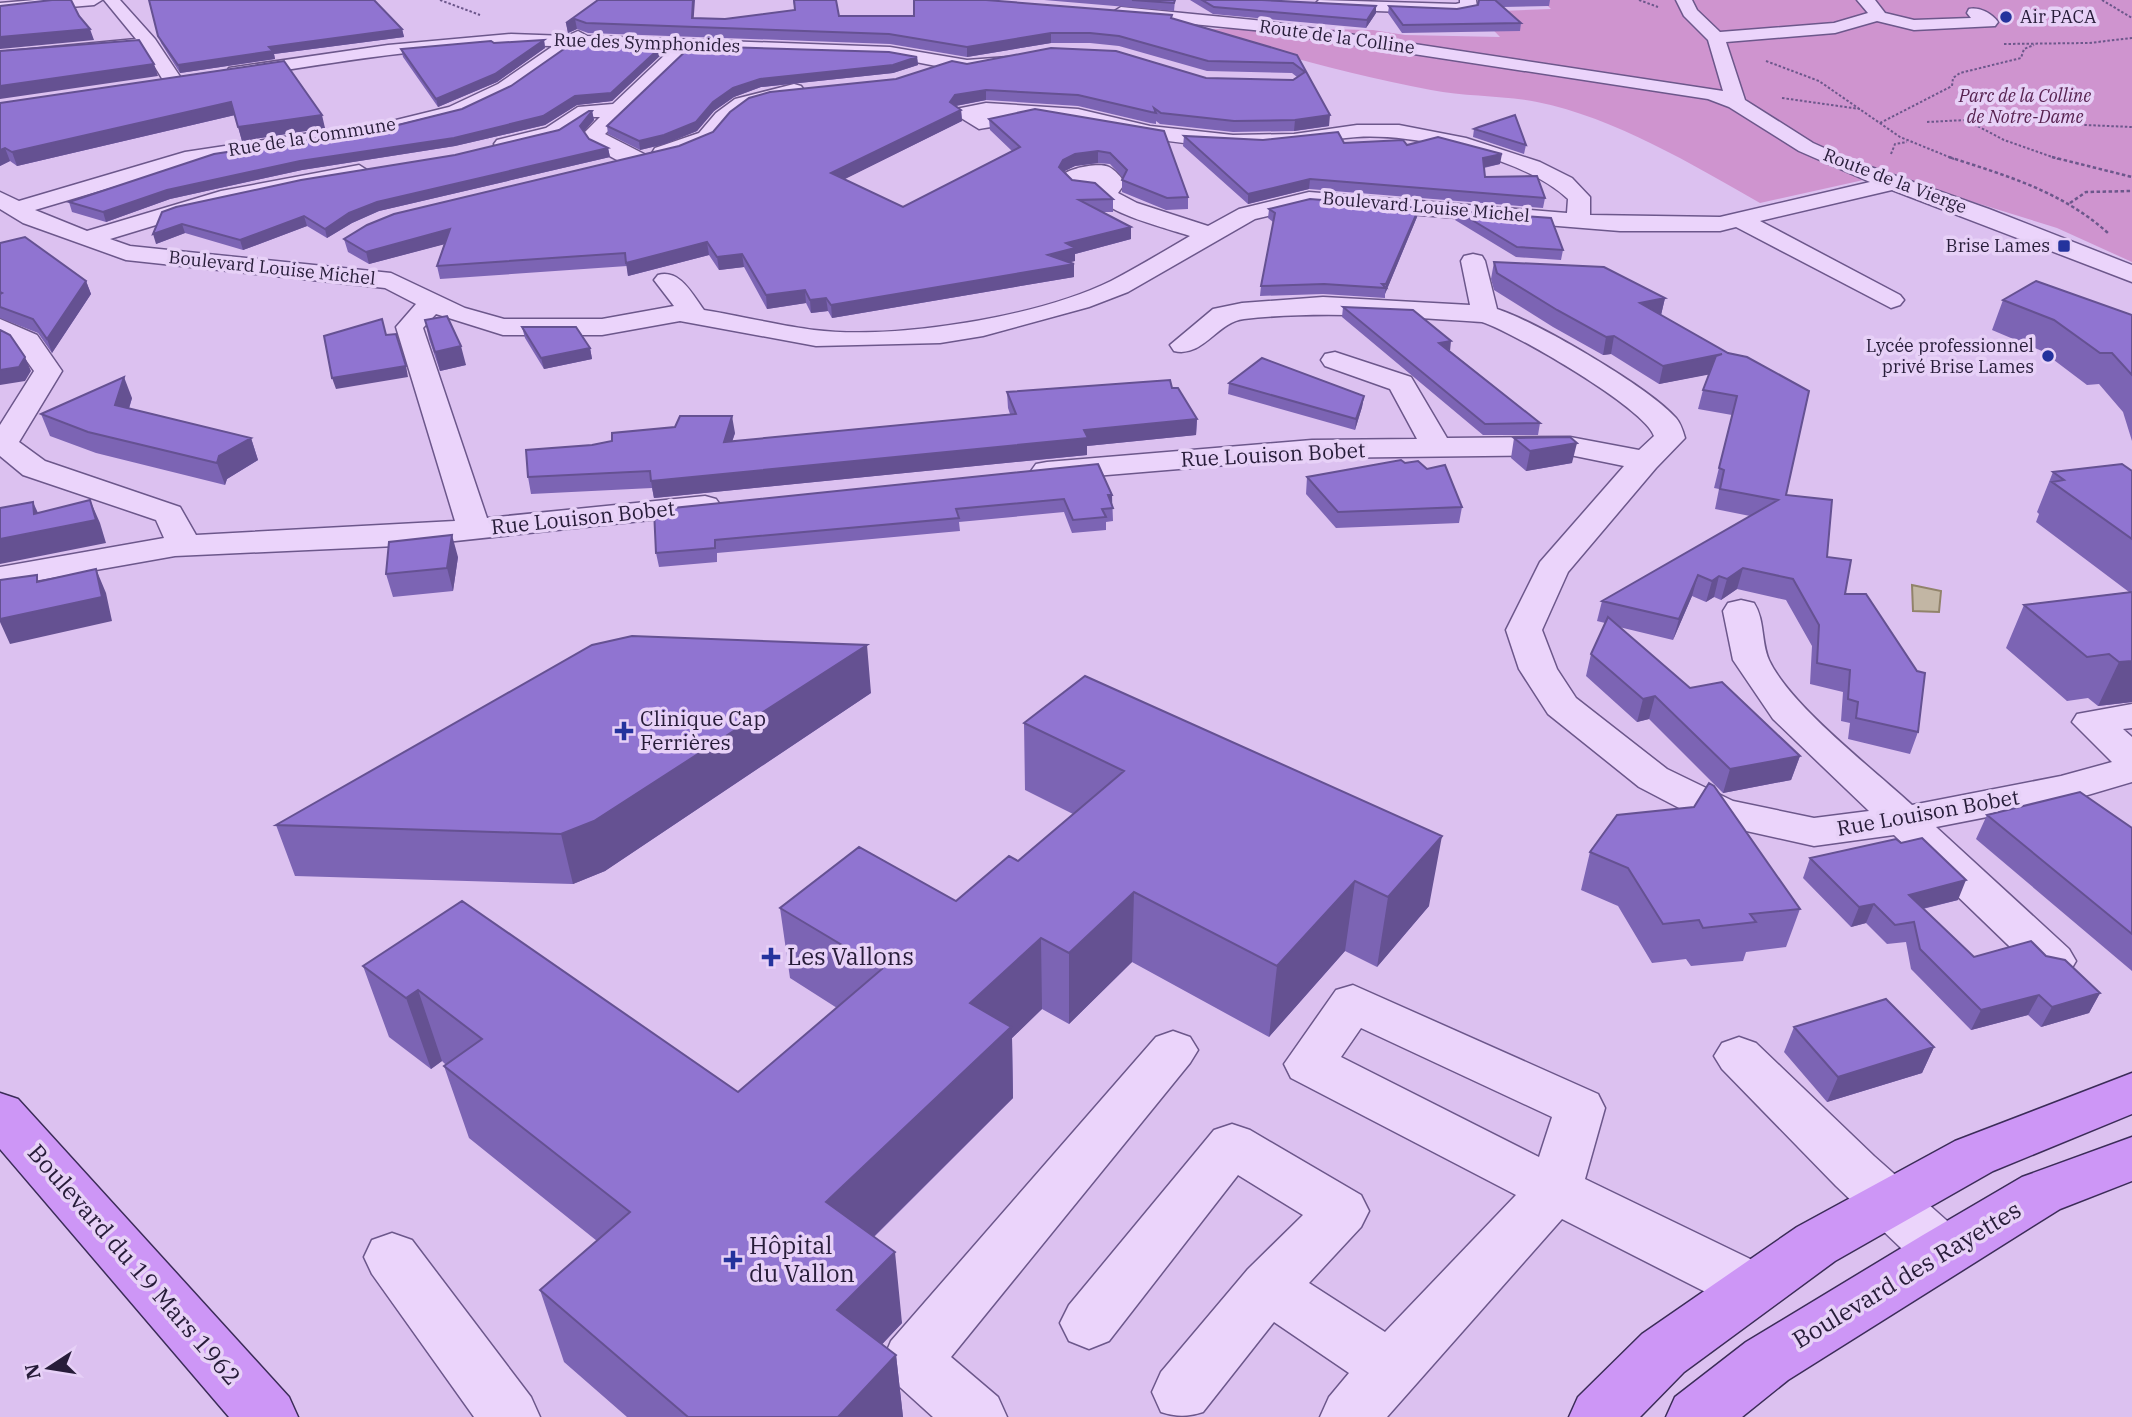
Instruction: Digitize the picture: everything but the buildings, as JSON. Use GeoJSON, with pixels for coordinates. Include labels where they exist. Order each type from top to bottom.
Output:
{"type":"FeatureCollection","features":[{"type":"Feature","properties":{"kind":"main road"},"geometry":{"type":"LineString","coordinates":[[1599,1417],[1663,1353],[1816,1244],[1974,1156],[2132,1093]]}},
{"type":"Feature","properties":{"kind":"main road","name":"Boulevard du 19 Mars 1962"},"geometry":{"type":"LineString","coordinates":[[0,1113],[268,1417]]}},
{"type":"Feature","properties":{"kind":"main road","name":"Boulevard des Rayettes"},"geometry":{"type":"LineString","coordinates":[[1696,1417],[1767,1362],[2041,1194],[2132,1159]]}},
{"type":"Feature","properties":{"kind":"street"},"geometry":{"type":"LineString","coordinates":[[0,8],[94,0]]}},
{"type":"Feature","properties":{"kind":"street"},"geometry":{"type":"LineString","coordinates":[[112,0],[118,12],[137,25],[173,81]]}},
{"type":"Feature","properties":{"kind":"street"},"geometry":{"type":"LineString","coordinates":[[1302,3],[1456,9],[1469,7],[1468,0]]}},
{"type":"Feature","properties":{"kind":"street"},"geometry":{"type":"LineString","coordinates":[[1684,0],[1690,12],[1716,38],[1734,97]]}},
{"type":"Feature","properties":{"kind":"street"},"geometry":{"type":"LineString","coordinates":[[1865,0],[1877,16]]}},
{"type":"Feature","properties":{"kind":"street","name":"Route de la Colline"},"geometry":{"type":"LineString","coordinates":[[1109,11],[1291,30],[1734,97]]}},
{"type":"Feature","properties":{"kind":"street"},"geometry":{"type":"LineString","coordinates":[[1716,38],[1835,28],[1877,16],[1914,25],[1989,22],[1975,13]]}},
{"type":"Feature","properties":{"kind":"street","name":"Rue des Symphonides"},"geometry":{"type":"LineString","coordinates":[[218,74],[388,50],[581,33],[687,44],[890,52],[967,66],[995,63],[1018,56]]}},
{"type":"Feature","properties":{"kind":"street","name":"Rue de la Commune"},"geometry":{"type":"LineString","coordinates":[[8,204],[209,153],[412,122],[457,111],[488,98],[581,33]]}},
{"type":"Feature","properties":{"kind":"street"},"geometry":{"type":"LineString","coordinates":[[0,57],[149,43]]}},
{"type":"Feature","properties":{"kind":"street"},"geometry":{"type":"LineString","coordinates":[[638,160],[599,141],[594,132],[687,44]]}},
{"type":"Feature","properties":{"kind":"street"},"geometry":{"type":"LineString","coordinates":[[906,78],[950,63]]}},
{"type":"Feature","properties":{"kind":"street"},"geometry":{"type":"LineString","coordinates":[[146,85],[192,78]]}},
{"type":"Feature","properties":{"kind":"street"},"geometry":{"type":"LineString","coordinates":[[602,168],[673,151],[706,137],[723,117],[742,103],[768,94],[816,88]]}},
{"type":"Feature","properties":{"kind":"street","name":"Route de la Vierge"},"geometry":{"type":"LineString","coordinates":[[1734,97],[1806,147],[1843,165],[2132,274]]}},
{"type":"Feature","properties":{"kind":"street"},"geometry":{"type":"LineString","coordinates":[[482,149],[553,132],[585,111],[616,110]]}},
{"type":"Feature","properties":{"kind":"street"},"geometry":{"type":"LineString","coordinates":[[1017,113],[1078,116],[1140,130],[1203,139],[1273,141],[1380,129],[1431,136],[1493,153],[1558,179],[1579,197],[1578,220]]}},
{"type":"Feature","properties":{"kind":"street"},"geometry":{"type":"LineString","coordinates":[[86,239],[171,209],[303,180],[382,169]]}},
{"type":"Feature","properties":{"kind":"street","name":"Boulevard Louise Michel"},"geometry":{"type":"LineString","coordinates":[[8,204],[86,239],[126,253],[391,281],[456,314],[503,327],[602,327],[680,313],[816,338],[861,339],[951,334],[1030,317],[1119,287],[1247,214],[1309,199],[1467,239],[1578,220],[1660,226],[1742,221],[1893,183]]}},
{"type":"Feature","properties":{"kind":"street"},"geometry":{"type":"LineString","coordinates":[[1107,188],[1107,196],[1129,208],[1210,235]]}},
{"type":"Feature","properties":{"kind":"street"},"geometry":{"type":"LineString","coordinates":[[1742,221],[1891,300]]}},
{"type":"Feature","properties":{"kind":"street"},"geometry":{"type":"LineString","coordinates":[[1467,239],[1485,314]]}},
{"type":"Feature","properties":{"kind":"street"},"geometry":{"type":"LineString","coordinates":[[298,271],[326,254]]}},
{"type":"Feature","properties":{"kind":"street"},"geometry":{"type":"LineString","coordinates":[[667,280],[694,314]]}},
{"type":"Feature","properties":{"kind":"street"},"geometry":{"type":"LineString","coordinates":[[433,302],[409,327],[474,530]]}},
{"type":"Feature","properties":{"kind":"street"},"geometry":{"type":"LineString","coordinates":[[1184,345],[1222,315],[1242,311],[1323,305],[1485,314],[1515,324],[1641,403],[1665,424],[1670,438],[1645,461]]}},
{"type":"Feature","properties":{"kind":"street"},"geometry":{"type":"LineString","coordinates":[[0,327],[27,341],[48,371],[3,444],[34,468],[169,514],[181,539],[175,546]]}},
{"type":"Feature","properties":{"kind":"street"},"geometry":{"type":"LineString","coordinates":[[1335,360],[1401,383],[1437,448]]}},
{"type":"Feature","properties":{"kind":"street","name":"Rue Louison Bobet"},"geometry":{"type":"LineString","coordinates":[[1014,474],[1312,449],[1570,446],[1645,461],[1552,569],[1524,630],[1538,669],[1562,706],[1653,778],[1721,813],[1814,832],[1900,821],[2064,789],[2132,769]]}},
{"type":"Feature","properties":{"kind":"street","name":"Rue Louison Bobet"},"geometry":{"type":"LineString","coordinates":[[0,577],[175,546],[418,536],[742,502]]}},
{"type":"Feature","properties":{"kind":"street"},"geometry":{"type":"LineString","coordinates":[[1741,611],[1751,660],[1787,711],[1900,821],[2053,961]]}},
{"type":"Feature","properties":{"kind":"street"},"geometry":{"type":"LineString","coordinates":[[2132,716],[2091,722],[2132,758]]}},
{"type":"Feature","properties":{"kind":"street"},"geometry":{"type":"LineString","coordinates":[[2064,789],[2103,818]]}},
{"type":"Feature","properties":{"kind":"street"},"geometry":{"type":"LineString","coordinates":[[1350,1417],[1390,1368],[1555,1190],[1580,1108],[1353,1003],[1309,1064],[1555,1190],[1753,1288]]}},
{"type":"Feature","properties":{"kind":"street"},"geometry":{"type":"LineString","coordinates":[[976,1417],[912,1360],[1173,1050]]}},
{"type":"Feature","properties":{"kind":"street"},"geometry":{"type":"LineString","coordinates":[[1739,1056],[1888,1203],[1943,1252]]}},
{"type":"Feature","properties":{"kind":"street"},"geometry":{"type":"LineString","coordinates":[[1089,1323],[1232,1145],[1342,1211],[1268,1287],[1182,1392]]}},
{"type":"Feature","properties":{"kind":"street"},"geometry":{"type":"LineString","coordinates":[[392,1257],[510,1417]]}},
{"type":"Feature","properties":{"kind":"street"},"geometry":{"type":"LineString","coordinates":[[1268,1287],[1390,1368]]}},
{"type":"Feature","properties":{"kind":"path"},"geometry":{"type":"LineString","coordinates":[[2102,0],[2132,18]]}},
{"type":"Feature","properties":{"kind":"path"},"geometry":{"type":"LineString","coordinates":[[1880,123],[1952,86],[1953,78],[1960,73],[2021,58],[2024,49],[2036,44]]}},
{"type":"Feature","properties":{"kind":"path"},"geometry":{"type":"LineString","coordinates":[[1762,60],[1797,71],[1832,88],[1909,142],[2002,172],[2070,203],[2099,223],[2112,237]]}},
{"type":"Feature","properties":{"kind":"path"},"geometry":{"type":"LineString","coordinates":[[1734,97],[1864,110]]}},
{"type":"Feature","properties":{"kind":"path"},"geometry":{"type":"LineString","coordinates":[[1966,120],[1983,131],[2078,165],[2132,177]]}},
{"type":"Feature","properties":{"kind":"path"},"geometry":{"type":"LineString","coordinates":[[1927,122],[1966,120],[2131,128]]}},
{"type":"Feature","properties":{"kind":"path"},"geometry":{"type":"LineString","coordinates":[[2070,203],[2087,192],[2132,191]]}},
{"type":"Feature","properties":{"kind":"green space","name":"Parc de la Colline de Notre-Dame"},"geometry":{"type":"Polygon","coordinates":[[[1542,0],[2132,0],[2132,262],[2057,228],[1886,175],[1760,203],[1652,144],[1566,109],[1524,100],[1444,92],[1402,84],[1314,63],[1199,29],[1373,30],[1405,35],[1500,37],[1476,12],[1551,9],[1542,0]]]}},
{"type":"Feature","properties":{"kind":"shaded area"},"geometry":{"type":"Polygon","coordinates":[[[1912,585],[1941,591],[1939,612],[1913,611],[1912,585]]]}},
{"type":"Feature","properties":{"kind":"place","name":"Air PACA"},"geometry":{"type":"Point","coordinates":[2006,17]}},
{"type":"Feature","properties":{"kind":"place","name":"Brise Lames"},"geometry":{"type":"Point","coordinates":[2064,246]}},
{"type":"Feature","properties":{"kind":"place","name":"Lycée professionnel privé Brise Lames"},"geometry":{"type":"Point","coordinates":[2048,356]}},
{"type":"Feature","properties":{"kind":"place","name":"Clinique Cap Ferrières"},"geometry":{"type":"Point","coordinates":[624,731]}},
{"type":"Feature","properties":{"kind":"place","name":"Les Vallons"},"geometry":{"type":"Point","coordinates":[771,957]}},
{"type":"Feature","properties":{"kind":"place","name":"Hôpital du Vallon"},"geometry":{"type":"Point","coordinates":[733,1260]}}]}
